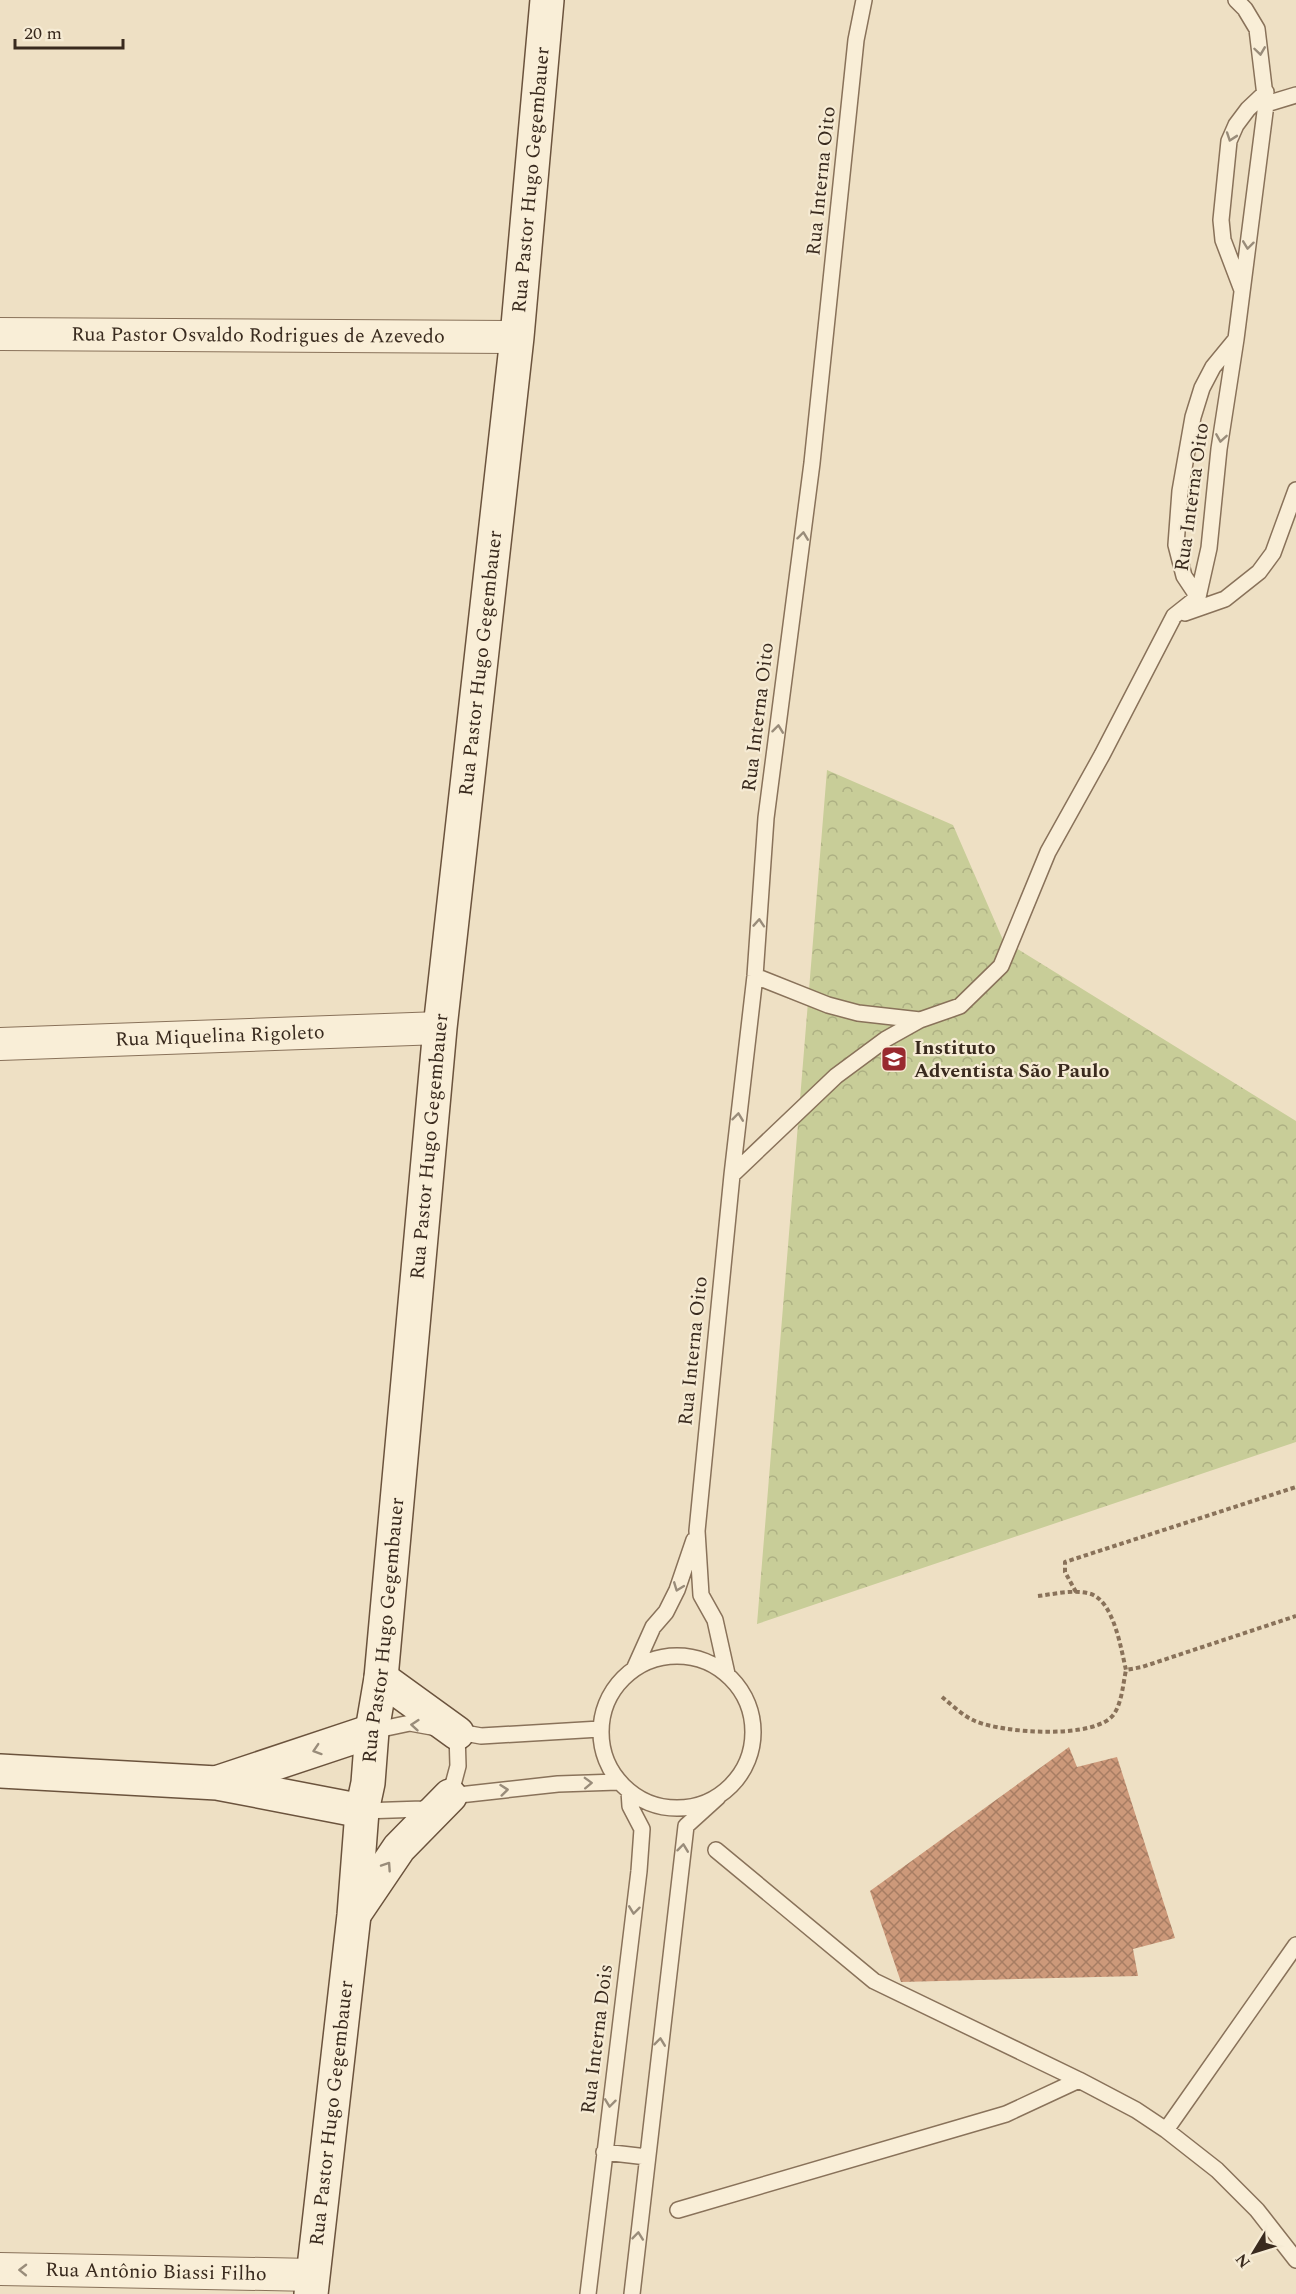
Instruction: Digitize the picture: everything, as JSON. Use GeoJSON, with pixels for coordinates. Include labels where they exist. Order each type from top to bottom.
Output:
{"type":"FeatureCollection","features":[{"type":"Feature","properties":{"kind":"main road","name":"Rua Pastor Hugo Gegembauer"},"geometry":{"type":"LineString","coordinates":[[312,2284],[354,1915],[362,1811],[368,1783],[372,1731],[381,1678],[440,1028],[518,337],[547,0]]}},
{"type":"Feature","properties":{"kind":"main road"},"geometry":{"type":"LineString","coordinates":[[381,1678],[457,1733]]}},
{"type":"Feature","properties":{"kind":"main road"},"geometry":{"type":"LineString","coordinates":[[217,1783],[372,1731]]}},
{"type":"Feature","properties":{"kind":"main road"},"geometry":{"type":"LineString","coordinates":[[0,1771],[217,1783],[362,1811]]}},
{"type":"Feature","properties":{"kind":"main road"},"geometry":{"type":"LineString","coordinates":[[354,1915],[399,1848],[450,1796]]}},
{"type":"Feature","properties":{"kind":"street","name":"Rua Pastor Osvaldo Rodrigues de Azevedo"},"geometry":{"type":"LineString","coordinates":[[0,334],[518,337]]}},
{"type":"Feature","properties":{"kind":"street","name":"Rua Miquelina Rigoleto"},"geometry":{"type":"LineString","coordinates":[[0,1044],[440,1028]]}},
{"type":"Feature","properties":{"kind":"street","name":"Rua Antônio Biassi Filho"},"geometry":{"type":"LineString","coordinates":[[0,2269],[312,2284]]}},
{"type":"Feature","properties":{"kind":"lane","name":"Rua Interna Oito"},"geometry":{"type":"LineString","coordinates":[[727,1674],[715,1620],[701,1595],[697,1531],[732,1175],[755,976],[766,818],[812,463],[856,40],[864,0]]}},
{"type":"Feature","properties":{"kind":"lane","name":"Rua Interna Oito"},"geometry":{"type":"LineString","coordinates":[[732,1175],[836,1076],[886,1039],[920,1020],[960,1006],[1001,966],[1048,852],[1102,755],[1174,616],[1198,597],[1209,548],[1219,449],[1236,339],[1266,98],[1257,29],[1245,9],[1236,0]]}},
{"type":"Feature","properties":{"kind":"lane"},"geometry":{"type":"LineString","coordinates":[[1242,292],[1223,240],[1221,204],[1229,141],[1242,117],[1266,98],[1296,95]]}},
{"type":"Feature","properties":{"kind":"lane"},"geometry":{"type":"LineString","coordinates":[[1198,597],[1184,576],[1176,545],[1180,491],[1193,417],[1202,388],[1213,367],[1236,339]]}},
{"type":"Feature","properties":{"kind":"lane"},"geometry":{"type":"LineString","coordinates":[[1174,616],[1225,599],[1259,572],[1273,553],[1296,490]]}},
{"type":"Feature","properties":{"kind":"lane","name":"Rua Interna Oito"},"geometry":{"type":"LineString","coordinates":[[755,976],[828,1005],[858,1013],[920,1020]]}},
{"type":"Feature","properties":{"kind":"lane","name":"Rua Interna Oito"},"geometry":{"type":"LineString","coordinates":[[635,1666],[653,1627],[666,1612],[677,1590],[697,1531]]}},
{"type":"Feature","properties":{"kind":"lane"},"geometry":{"type":"LineString","coordinates":[[632,2294],[686,1826],[736,1781],[752,1756],[752,1717],[741,1690],[727,1674],[706,1661],[682,1655],[658,1657],[635,1666],[617,1683],[605,1705],[600,1729],[602,1748],[608,1766],[623,1787],[659,1807],[679,1809],[699,1806],[718,1797]]}},
{"type":"Feature","properties":{"kind":"lane"},"geometry":{"type":"LineString","coordinates":[[372,1731],[410,1723],[481,1736],[600,1729]]}},
{"type":"Feature","properties":{"kind":"lane"},"geometry":{"type":"LineString","coordinates":[[450,1796],[458,1766],[457,1733]]}},
{"type":"Feature","properties":{"kind":"lane"},"geometry":{"type":"LineString","coordinates":[[362,1811],[423,1809],[450,1796],[558,1784],[623,1787]]}},
{"type":"Feature","properties":{"kind":"lane","name":"Rua Interna Dois"},"geometry":{"type":"LineString","coordinates":[[588,2294],[639,1871],[642,1829],[623,1787]]}},
{"type":"Feature","properties":{"kind":"lane"},"geometry":{"type":"LineString","coordinates":[[716,1850],[874,1981],[1137,2110],[1166,2130],[1225,2178],[1257,2210],[1296,2260]]}},
{"type":"Feature","properties":{"kind":"lane"},"geometry":{"type":"LineString","coordinates":[[1166,2130],[1296,1945]]}},
{"type":"Feature","properties":{"kind":"lane"},"geometry":{"type":"LineString","coordinates":[[678,2210],[1006,2114],[1078,2080]]}},
{"type":"Feature","properties":{"kind":"lane"},"geometry":{"type":"LineString","coordinates":[[604,2152],[647,2157]]}},
{"type":"Feature","properties":{"kind":"path"},"geometry":{"type":"LineString","coordinates":[[1076,1592],[1065,1572],[1065,1562],[1296,1487]]}},
{"type":"Feature","properties":{"kind":"path"},"geometry":{"type":"LineString","coordinates":[[942,1697],[974,1721],[1003,1730],[1035,1733],[1068,1730],[1102,1725],[1113,1716],[1118,1706],[1126,1670],[1116,1627],[1100,1599],[1090,1594],[1076,1592],[1038,1596]]}},
{"type":"Feature","properties":{"kind":"path"},"geometry":{"type":"LineString","coordinates":[[1126,1670],[1296,1616]]}},
{"type":"Feature","properties":{"kind":"green space"},"geometry":{"type":"Polygon","coordinates":[[[827,770],[953,825],[1003,940],[1296,1121],[1296,1442],[757,1624],[827,770]]]}},
{"type":"Feature","properties":{"kind":"building"},"geometry":{"type":"Polygon","coordinates":[[[1069,1747],[1077,1767],[1117,1757],[1175,1938],[1133,1949],[1138,1976],[901,1982],[870,1891],[1069,1747]]]}},
{"type":"Feature","properties":{"kind":"place","name":"Instituto Adventista São Paulo"},"geometry":{"type":"Point","coordinates":[894,1059]}}]}
